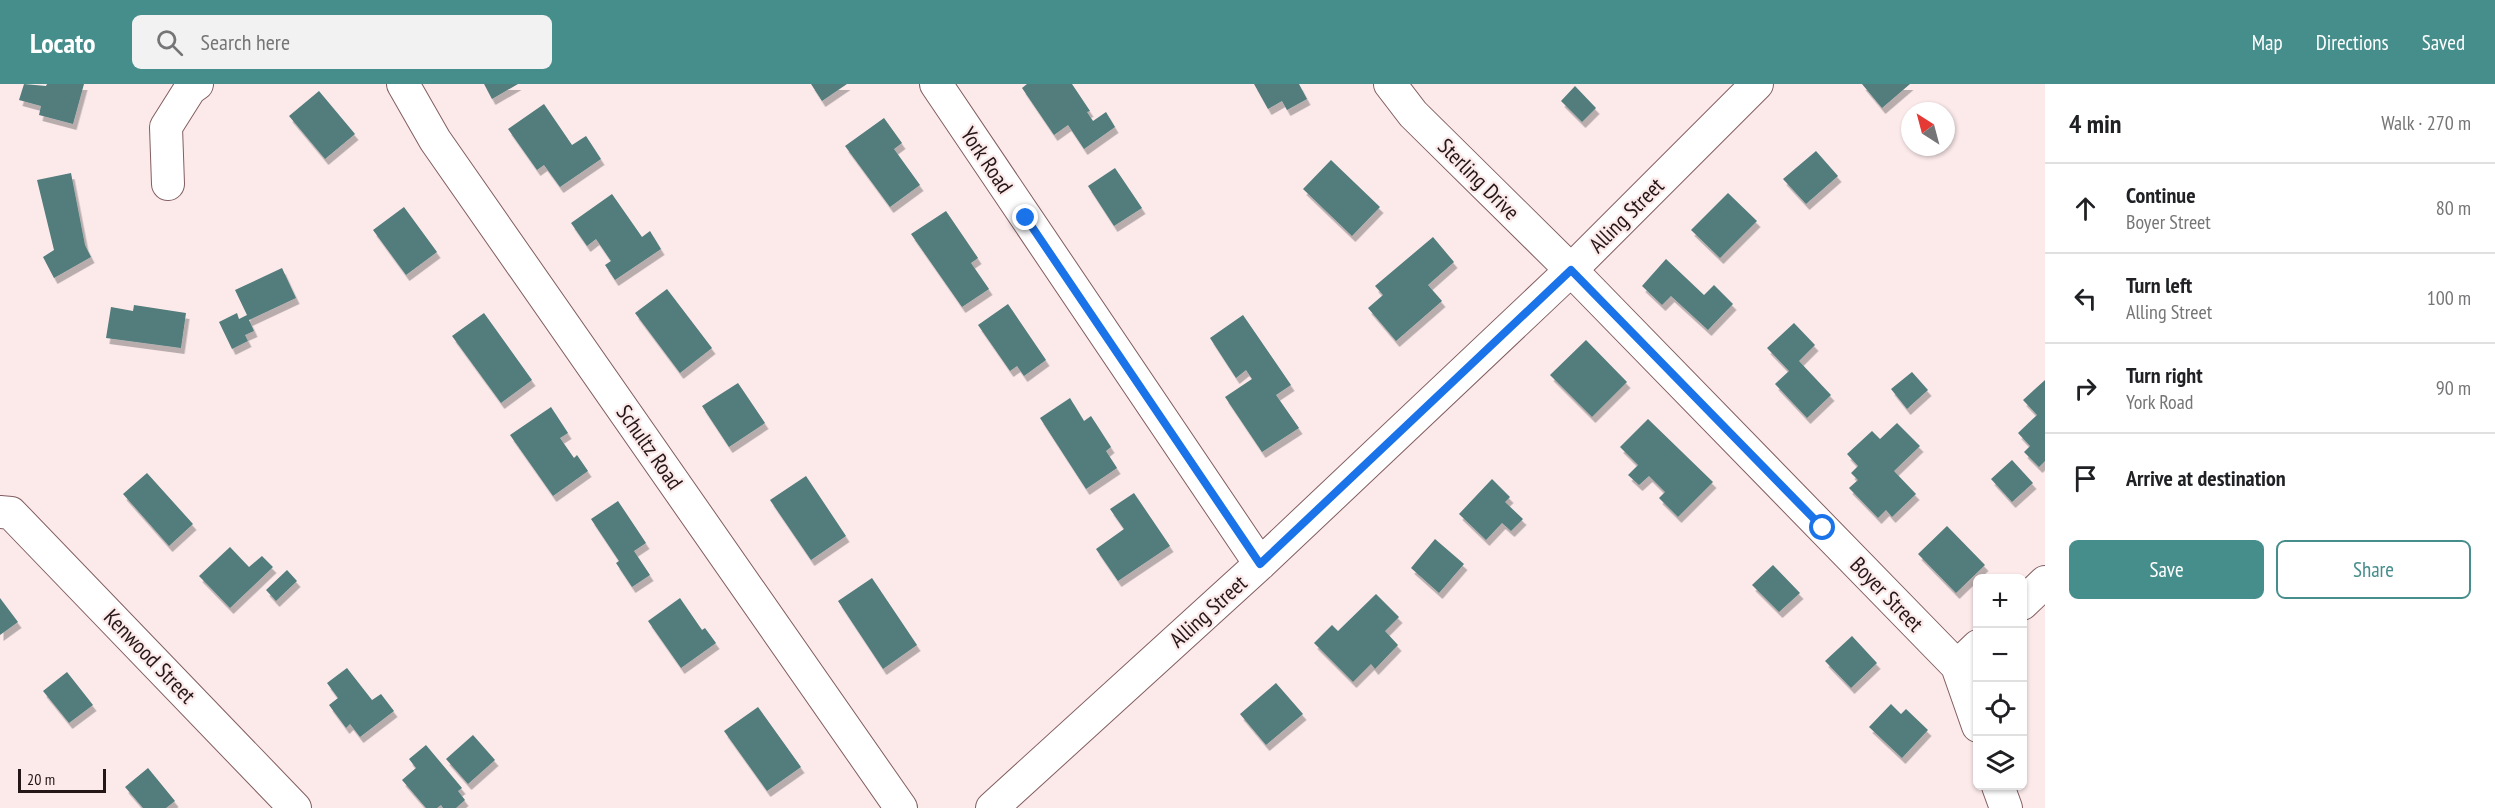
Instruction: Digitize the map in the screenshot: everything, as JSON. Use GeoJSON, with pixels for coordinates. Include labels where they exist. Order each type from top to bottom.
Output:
{"type":"FeatureCollection","features":[{"type":"Feature","properties":{"kind":"street"},"geometry":{"type":"LineString","coordinates":[[168,184],[166,127],[190,90],[197,84]]}},
{"type":"Feature","properties":{"kind":"street","name":"Schultz Road"},"geometry":{"type":"LineString","coordinates":[[403,84],[435,140],[901,808]]}},
{"type":"Feature","properties":{"kind":"street","name":"York Road"},"geometry":{"type":"LineString","coordinates":[[936,84],[1260,564]]}},
{"type":"Feature","properties":{"kind":"street","name":"Sterling Drive"},"geometry":{"type":"LineString","coordinates":[[1390,84],[1413,114],[1571,270]]}},
{"type":"Feature","properties":{"kind":"street","name":"Alling Street"},"geometry":{"type":"LineString","coordinates":[[992,808],[1260,564],[1571,270],[1756,84]]}},
{"type":"Feature","properties":{"kind":"street","name":"Boyer Street"},"geometry":{"type":"LineString","coordinates":[[1571,270],[1967,656],[1973,698]]}},
{"type":"Feature","properties":{"kind":"street","name":"Kenwood Street"},"geometry":{"type":"LineString","coordinates":[[0,512],[11,513],[278,802]]}},
{"type":"Feature","properties":{"kind":"street"},"geometry":{"type":"LineString","coordinates":[[2027,599],[2045,582]]}},
{"type":"Feature","properties":{"kind":"street"},"geometry":{"type":"LineString","coordinates":[[1999,790],[2006,808]]}},
{"type":"Feature","properties":{"kind":"building"},"geometry":{"type":"Polygon","coordinates":[[[24,84],[46,86],[47,84],[84,84],[73,124],[39,115],[41,106],[19,100],[24,84]]]}},
{"type":"Feature","properties":{"kind":"building"},"geometry":{"type":"Polygon","coordinates":[[[484,84],[518,84],[492,99],[484,84]]]}},
{"type":"Feature","properties":{"kind":"building"},"geometry":{"type":"Polygon","coordinates":[[[811,84],[847,84],[822,101],[811,84]]]}},
{"type":"Feature","properties":{"kind":"building"},"geometry":{"type":"Polygon","coordinates":[[[1027,84],[1072,84],[1090,111],[1087,112],[1093,121],[1106,112],[1115,127],[1084,149],[1068,125],[1054,135],[1022,88],[1027,84]]]}},
{"type":"Feature","properties":{"kind":"building"},"geometry":{"type":"Polygon","coordinates":[[[1254,84],[1299,84],[1307,99],[1287,110],[1282,101],[1268,109],[1254,84]]]}},
{"type":"Feature","properties":{"kind":"building"},"geometry":{"type":"Polygon","coordinates":[[[1862,84],[1910,84],[1882,108],[1862,84]]]}},
{"type":"Feature","properties":{"kind":"building"},"geometry":{"type":"Polygon","coordinates":[[[1575,86],[1596,108],[1582,122],[1561,101],[1575,86]]]}},
{"type":"Feature","properties":{"kind":"building"},"geometry":{"type":"Polygon","coordinates":[[[319,91],[355,134],[325,159],[289,116],[319,91]]]}},
{"type":"Feature","properties":{"kind":"building"},"geometry":{"type":"Polygon","coordinates":[[[544,104],[572,145],[586,136],[601,159],[560,187],[544,165],[537,170],[508,129],[544,104]]]}},
{"type":"Feature","properties":{"kind":"building"},"geometry":{"type":"Polygon","coordinates":[[[884,118],[902,143],[894,149],[920,185],[890,207],[845,146],[884,118]]]}},
{"type":"Feature","properties":{"kind":"building"},"geometry":{"type":"Polygon","coordinates":[[[1816,151],[1838,176],[1806,204],[1783,179],[1816,151]]]}},
{"type":"Feature","properties":{"kind":"building"},"geometry":{"type":"Polygon","coordinates":[[[1331,160],[1380,207],[1352,236],[1303,189],[1331,160]]]}},
{"type":"Feature","properties":{"kind":"building"},"geometry":{"type":"Polygon","coordinates":[[[1115,168],[1142,208],[1114,226],[1088,186],[1115,168]]]}},
{"type":"Feature","properties":{"kind":"building"},"geometry":{"type":"Polygon","coordinates":[[[71,173],[85,245],[91,257],[54,278],[43,257],[54,250],[37,180],[71,173]]]}},
{"type":"Feature","properties":{"kind":"building"},"geometry":{"type":"Polygon","coordinates":[[[1728,193],[1757,221],[1720,258],[1691,230],[1728,193]]]}},
{"type":"Feature","properties":{"kind":"building"},"geometry":{"type":"Polygon","coordinates":[[[612,194],[642,237],[650,231],[661,249],[615,280],[605,265],[611,261],[596,239],[587,246],[571,223],[612,194]]]}},
{"type":"Feature","properties":{"kind":"building"},"geometry":{"type":"Polygon","coordinates":[[[404,207],[437,252],[406,275],[373,230],[404,207]]]}},
{"type":"Feature","properties":{"kind":"building"},"geometry":{"type":"Polygon","coordinates":[[[946,211],[978,258],[971,263],[989,289],[962,307],[911,234],[946,211]]]}},
{"type":"Feature","properties":{"kind":"building"},"geometry":{"type":"Polygon","coordinates":[[[1433,237],[1454,262],[1428,285],[1442,301],[1396,341],[1368,308],[1383,295],[1375,286],[1433,237]]]}},
{"type":"Feature","properties":{"kind":"building"},"geometry":{"type":"Polygon","coordinates":[[[1666,259],[1704,295],[1714,285],[1733,304],[1708,330],[1671,296],[1662,305],[1642,286],[1666,259]]]}},
{"type":"Feature","properties":{"kind":"building"},"geometry":{"type":"Polygon","coordinates":[[[282,268],[296,298],[249,320],[254,331],[245,335],[248,341],[232,349],[219,322],[237,313],[239,319],[247,315],[235,290],[282,268]]]}},
{"type":"Feature","properties":{"kind":"building"},"geometry":{"type":"Polygon","coordinates":[[[667,289],[712,348],[680,373],[635,313],[667,289]]]}},
{"type":"Feature","properties":{"kind":"building"},"geometry":{"type":"Polygon","coordinates":[[[1008,304],[1046,360],[1024,376],[1017,366],[1010,371],[978,325],[1008,304]]]}},
{"type":"Feature","properties":{"kind":"building"},"geometry":{"type":"Polygon","coordinates":[[[134,305],[186,313],[181,348],[106,338],[111,307],[133,311],[134,305]]]}},
{"type":"Feature","properties":{"kind":"building"},"geometry":{"type":"Polygon","coordinates":[[[484,313],[532,380],[501,403],[452,336],[484,313]]]}},
{"type":"Feature","properties":{"kind":"building"},"geometry":{"type":"Polygon","coordinates":[[[1243,315],[1291,385],[1276,395],[1299,428],[1262,452],[1225,397],[1252,379],[1246,370],[1236,378],[1210,338],[1243,315]]]}},
{"type":"Feature","properties":{"kind":"building"},"geometry":{"type":"Polygon","coordinates":[[[1794,323],[1815,345],[1799,361],[1831,395],[1807,418],[1775,384],[1789,371],[1767,348],[1794,323]]]}},
{"type":"Feature","properties":{"kind":"building"},"geometry":{"type":"Polygon","coordinates":[[[1586,340],[1627,382],[1592,417],[1550,375],[1586,340]]]}},
{"type":"Feature","properties":{"kind":"building"},"geometry":{"type":"Polygon","coordinates":[[[1912,372],[1928,390],[1907,409],[1891,389],[1912,372]]]}},
{"type":"Feature","properties":{"kind":"building"},"geometry":{"type":"Polygon","coordinates":[[[2045,380],[2045,461],[2039,467],[2024,452],[2030,446],[2018,433],[2037,415],[2023,400],[2045,380]]]}},
{"type":"Feature","properties":{"kind":"building"},"geometry":{"type":"Polygon","coordinates":[[[738,383],[765,423],[729,447],[702,406],[738,383]]]}},
{"type":"Feature","properties":{"kind":"building"},"geometry":{"type":"Polygon","coordinates":[[[1070,398],[1084,421],[1091,416],[1111,447],[1106,451],[1117,468],[1086,489],[1040,418],[1070,398]]]}},
{"type":"Feature","properties":{"kind":"building"},"geometry":{"type":"Polygon","coordinates":[[[551,407],[568,433],[560,438],[574,458],[577,455],[588,471],[553,496],[510,435],[551,407]]]}},
{"type":"Feature","properties":{"kind":"building"},"geometry":{"type":"Polygon","coordinates":[[[1648,419],[1713,482],[1678,517],[1659,498],[1665,492],[1649,476],[1639,485],[1628,475],[1638,465],[1620,447],[1648,419]]]}},
{"type":"Feature","properties":{"kind":"building"},"geometry":{"type":"Polygon","coordinates":[[[1897,423],[1920,446],[1894,471],[1916,494],[1892,517],[1886,510],[1878,518],[1849,488],[1858,480],[1851,473],[1858,466],[1847,454],[1872,431],[1880,439],[1897,423]]]}},
{"type":"Feature","properties":{"kind":"building"},"geometry":{"type":"Polygon","coordinates":[[[2012,460],[2033,483],[2012,502],[1991,479],[2012,460]]]}},
{"type":"Feature","properties":{"kind":"building"},"geometry":{"type":"Polygon","coordinates":[[[147,473],[193,524],[169,546],[123,494],[147,473]]]}},
{"type":"Feature","properties":{"kind":"building"},"geometry":{"type":"Polygon","coordinates":[[[806,476],[846,536],[811,560],[770,500],[806,476]]]}},
{"type":"Feature","properties":{"kind":"building"},"geometry":{"type":"Polygon","coordinates":[[[1492,479],[1510,497],[1505,502],[1523,519],[1511,531],[1502,523],[1486,540],[1459,514],[1492,479]]]}},
{"type":"Feature","properties":{"kind":"building"},"geometry":{"type":"Polygon","coordinates":[[[1134,493],[1170,546],[1118,581],[1096,549],[1124,529],[1110,509],[1134,493]]]}},
{"type":"Feature","properties":{"kind":"building"},"geometry":{"type":"Polygon","coordinates":[[[618,501],[646,543],[634,551],[650,575],[632,587],[616,563],[619,561],[591,519],[618,501]]]}},
{"type":"Feature","properties":{"kind":"building"},"geometry":{"type":"Polygon","coordinates":[[[1947,526],[1985,565],[1973,574],[1956,593],[1918,554],[1947,526]]]}},
{"type":"Feature","properties":{"kind":"building"},"geometry":{"type":"Polygon","coordinates":[[[1435,539],[1464,564],[1439,593],[1411,568],[1435,539]]]}},
{"type":"Feature","properties":{"kind":"building"},"geometry":{"type":"Polygon","coordinates":[[[230,547],[249,567],[262,556],[273,567],[230,608],[199,576],[230,547]]]}},
{"type":"Feature","properties":{"kind":"building"},"geometry":{"type":"Polygon","coordinates":[[[1773,565],[1800,593],[1779,612],[1752,585],[1773,565]]]}},
{"type":"Feature","properties":{"kind":"building"},"geometry":{"type":"Polygon","coordinates":[[[287,570],[297,581],[276,601],[266,590],[287,570]]]}},
{"type":"Feature","properties":{"kind":"building"},"geometry":{"type":"Polygon","coordinates":[[[872,578],[917,645],[883,669],[838,601],[872,578]]]}},
{"type":"Feature","properties":{"kind":"building"},"geometry":{"type":"Polygon","coordinates":[[[1376,594],[1399,617],[1385,631],[1398,645],[1375,669],[1371,664],[1353,682],[1314,643],[1332,625],[1338,631],[1376,594]]]}},
{"type":"Feature","properties":{"kind":"building"},"geometry":{"type":"Polygon","coordinates":[[[0,598],[18,622],[0,635],[0,598]]]}},
{"type":"Feature","properties":{"kind":"building"},"geometry":{"type":"Polygon","coordinates":[[[680,598],[702,630],[705,628],[716,643],[681,668],[648,621],[680,598]]]}},
{"type":"Feature","properties":{"kind":"building"},"geometry":{"type":"Polygon","coordinates":[[[1852,636],[1877,663],[1851,688],[1825,661],[1852,636]]]}},
{"type":"Feature","properties":{"kind":"building"},"geometry":{"type":"Polygon","coordinates":[[[347,668],[372,700],[381,694],[394,711],[360,737],[350,724],[346,728],[329,705],[338,698],[327,683],[347,668]]]}},
{"type":"Feature","properties":{"kind":"building"},"geometry":{"type":"Polygon","coordinates":[[[67,672],[93,705],[69,723],[43,691],[67,672]]]}},
{"type":"Feature","properties":{"kind":"building"},"geometry":{"type":"Polygon","coordinates":[[[1276,683],[1303,714],[1266,745],[1240,714],[1276,683]]]}},
{"type":"Feature","properties":{"kind":"building"},"geometry":{"type":"Polygon","coordinates":[[[1891,704],[1901,714],[1906,709],[1928,730],[1902,758],[1869,727],[1891,704]]]}},
{"type":"Feature","properties":{"kind":"building"},"geometry":{"type":"Polygon","coordinates":[[[758,707],[801,767],[767,791],[724,731],[758,707]]]}},
{"type":"Feature","properties":{"kind":"building"},"geometry":{"type":"Polygon","coordinates":[[[473,735],[495,760],[468,784],[446,759],[473,735]]]}},
{"type":"Feature","properties":{"kind":"building"},"geometry":{"type":"Polygon","coordinates":[[[426,745],[462,788],[458,791],[465,800],[456,808],[443,808],[441,805],[437,808],[426,808],[402,780],[416,768],[409,759],[426,745]]]}},
{"type":"Feature","properties":{"kind":"building"},"geometry":{"type":"Polygon","coordinates":[[[148,768],[175,801],[166,808],[143,808],[125,787],[148,768]]]}},
{"type":"Feature","properties":{"kind":"route"},"geometry":{"type":"LineString","coordinates":[[1026,218],[1260,564],[1571,270],[1823,528]]}}]}
